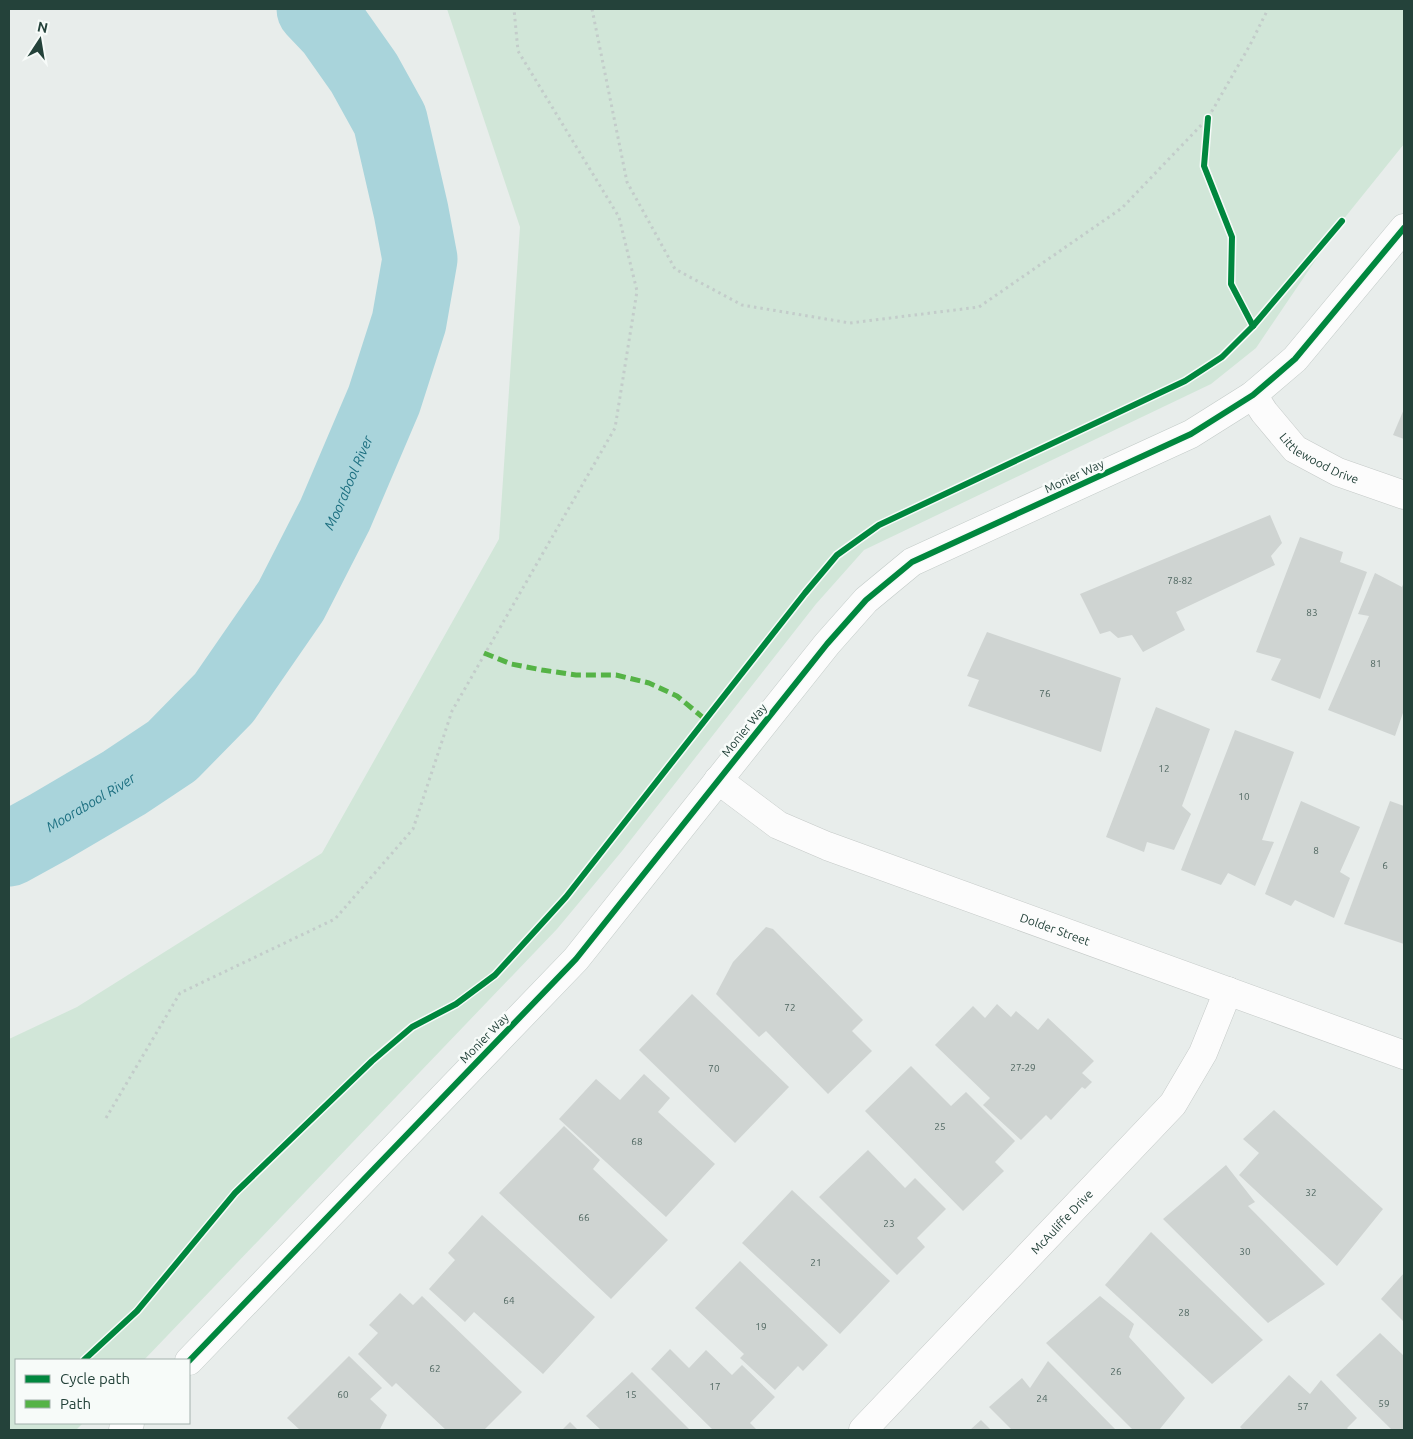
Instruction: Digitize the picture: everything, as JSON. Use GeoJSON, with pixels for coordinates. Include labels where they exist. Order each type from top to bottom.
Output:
{"type":"FeatureCollection","features":[{"type":"Feature","properties":{"kind":"street","name":"Monier Way"},"geometry":{"type":"LineString","coordinates":[[190,1361],[576,959],[827,644],[866,600],[912,562],[1191,434],[1253,395],[1295,359],[1404,228]]}},
{"type":"Feature","properties":{"kind":"street","name":"Littlewood Drive"},"geometry":{"type":"LineString","coordinates":[[1253,395],[1264,412],[1294,449],[1338,472],[1404,495]]}},
{"type":"Feature","properties":{"kind":"street","name":"Dolder Street"},"geometry":{"type":"LineString","coordinates":[[718,780],[778,825],[828,846],[1404,1055]]}},
{"type":"Feature","properties":{"kind":"street","name":"McAuliffe Drive"},"geometry":{"type":"LineString","coordinates":[[863,1430],[1173,1104],[1203,1053],[1228,991]]}},
{"type":"Feature","properties":{"kind":"path"},"geometry":{"type":"LineString","coordinates":[[106,1118],[180,993],[335,919],[413,829],[452,711],[615,428],[637,291],[619,217],[518,51],[514,9]]}},
{"type":"Feature","properties":{"kind":"path"},"geometry":{"type":"LineString","coordinates":[[592,9],[627,182],[674,269],[742,305],[850,323],[979,306],[1122,208],[1208,118],[1250,45],[1268,9]]}},
{"type":"Feature","properties":{"kind":"green space"},"geometry":{"type":"Polygon","coordinates":[[[447,9],[1404,9],[1404,144],[1342,221],[1256,348],[1211,384],[864,550],[816,604],[622,851],[557,929],[145,1359],[15,1359],[15,1424],[82,1424],[76,1430],[9,1430],[9,1039],[77,1007],[322,853],[499,539],[520,227],[447,9]]]}},
{"type":"Feature","properties":{"kind":"building"},"geometry":{"type":"Polygon","coordinates":[[[1404,409],[1404,439],[1393,435],[1404,409]]]}},
{"type":"Feature","properties":{"kind":"building"},"geometry":{"type":"Polygon","coordinates":[[[1270,515],[1282,543],[1271,556],[1275,565],[1176,612],[1185,630],[1143,652],[1132,635],[1118,638],[1110,631],[1100,634],[1080,594],[1270,515]]]}},
{"type":"Feature","properties":{"kind":"building"},"geometry":{"type":"Polygon","coordinates":[[[1300,537],[1343,552],[1340,562],[1367,572],[1320,699],[1271,680],[1281,659],[1256,652],[1300,537]]]}},
{"type":"Feature","properties":{"kind":"building"},"geometry":{"type":"Polygon","coordinates":[[[1375,573],[1402,587],[1404,582],[1404,710],[1395,736],[1328,710],[1369,616],[1358,614],[1375,573]]]}},
{"type":"Feature","properties":{"kind":"building"},"geometry":{"type":"Polygon","coordinates":[[[987,632],[1121,678],[1101,752],[968,706],[979,680],[967,676],[987,632]]]}},
{"type":"Feature","properties":{"kind":"building"},"geometry":{"type":"Polygon","coordinates":[[[1156,707],[1210,729],[1182,806],[1191,814],[1174,850],[1147,842],[1144,852],[1106,837],[1156,707]]]}},
{"type":"Feature","properties":{"kind":"building"},"geometry":{"type":"Polygon","coordinates":[[[1235,730],[1294,752],[1262,840],[1274,842],[1255,886],[1228,873],[1221,885],[1181,870],[1235,730]]]}},
{"type":"Feature","properties":{"kind":"building"},"geometry":{"type":"Polygon","coordinates":[[[1301,801],[1360,827],[1340,872],[1350,878],[1334,918],[1295,900],[1291,906],[1265,894],[1301,801]]]}},
{"type":"Feature","properties":{"kind":"building"},"geometry":{"type":"Polygon","coordinates":[[[1390,801],[1404,806],[1404,944],[1344,924],[1390,801]]]}},
{"type":"Feature","properties":{"kind":"building"},"geometry":{"type":"Polygon","coordinates":[[[766,927],[773,929],[863,1020],[852,1031],[872,1051],[828,1094],[766,1031],[759,1037],[716,994],[733,962],[766,927]]]}},
{"type":"Feature","properties":{"kind":"building"},"geometry":{"type":"Polygon","coordinates":[[[692,994],[789,1087],[735,1143],[639,1050],[692,994]]]}},
{"type":"Feature","properties":{"kind":"building"},"geometry":{"type":"Polygon","coordinates":[[[997,1004],[1011,1017],[1016,1011],[1038,1030],[1048,1018],[1094,1061],[1082,1073],[1092,1082],[1085,1089],[1082,1087],[1051,1120],[1046,1115],[1021,1140],[983,1105],[990,1098],[935,1045],[973,1006],[985,1018],[997,1004]]]}},
{"type":"Feature","properties":{"kind":"building"},"geometry":{"type":"Polygon","coordinates":[[[911,1066],[951,1106],[966,1092],[1015,1141],[995,1162],[1004,1171],[963,1211],[865,1111],[911,1066]]]}},
{"type":"Feature","properties":{"kind":"building"},"geometry":{"type":"Polygon","coordinates":[[[644,1074],[670,1098],[658,1112],[715,1164],[666,1217],[559,1119],[596,1079],[620,1100],[644,1074]]]}},
{"type":"Feature","properties":{"kind":"building"},"geometry":{"type":"Polygon","coordinates":[[[1274,1110],[1383,1209],[1337,1266],[1239,1175],[1259,1153],[1243,1139],[1274,1110]]]}},
{"type":"Feature","properties":{"kind":"building"},"geometry":{"type":"Polygon","coordinates":[[[564,1126],[600,1160],[593,1169],[668,1240],[611,1299],[499,1193],[564,1126]]]}},
{"type":"Feature","properties":{"kind":"building"},"geometry":{"type":"Polygon","coordinates":[[[868,1150],[905,1188],[915,1178],[946,1209],[917,1238],[925,1247],[897,1275],[819,1197],[868,1150]]]}},
{"type":"Feature","properties":{"kind":"building"},"geometry":{"type":"Polygon","coordinates":[[[1226,1165],[1255,1202],[1248,1206],[1325,1284],[1268,1323],[1163,1219],[1226,1165]]]}},
{"type":"Feature","properties":{"kind":"building"},"geometry":{"type":"Polygon","coordinates":[[[792,1190],[890,1281],[840,1334],[742,1243],[792,1190]]]}},
{"type":"Feature","properties":{"kind":"building"},"geometry":{"type":"Polygon","coordinates":[[[482,1215],[595,1317],[543,1374],[474,1312],[465,1322],[429,1289],[455,1260],[448,1253],[482,1215]]]}},
{"type":"Feature","properties":{"kind":"building"},"geometry":{"type":"Polygon","coordinates":[[[1151,1232],[1263,1340],[1212,1384],[1105,1285],[1151,1232]]]}},
{"type":"Feature","properties":{"kind":"building"},"geometry":{"type":"Polygon","coordinates":[[[740,1261],[828,1345],[803,1371],[798,1366],[775,1390],[740,1358],[744,1354],[695,1308],[740,1261]]]}},
{"type":"Feature","properties":{"kind":"building"},"geometry":{"type":"Polygon","coordinates":[[[1404,1273],[1404,1322],[1381,1299],[1404,1273]]]}},
{"type":"Feature","properties":{"kind":"building"},"geometry":{"type":"Polygon","coordinates":[[[400,1293],[413,1305],[422,1296],[522,1392],[484,1430],[446,1430],[396,1383],[392,1387],[358,1354],[378,1333],[369,1325],[400,1293]]]}},
{"type":"Feature","properties":{"kind":"building"},"geometry":{"type":"Polygon","coordinates":[[[1100,1296],[1134,1324],[1129,1337],[1185,1398],[1159,1430],[1133,1430],[1046,1343],[1100,1296]]]}},
{"type":"Feature","properties":{"kind":"building"},"geometry":{"type":"Polygon","coordinates":[[[1380,1333],[1404,1356],[1404,1430],[1392,1430],[1336,1375],[1380,1333]]]}},
{"type":"Feature","properties":{"kind":"building"},"geometry":{"type":"Polygon","coordinates":[[[670,1349],[689,1368],[706,1350],[732,1375],[742,1365],[775,1397],[750,1423],[757,1430],[713,1430],[651,1369],[670,1349]]]}},
{"type":"Feature","properties":{"kind":"building"},"geometry":{"type":"Polygon","coordinates":[[[349,1356],[382,1388],[370,1399],[387,1415],[381,1430],[300,1430],[287,1418],[349,1356]]]}},
{"type":"Feature","properties":{"kind":"building"},"geometry":{"type":"Polygon","coordinates":[[[1048,1361],[1116,1430],[1012,1430],[989,1407],[1022,1378],[1030,1388],[1048,1361]]]}},
{"type":"Feature","properties":{"kind":"building"},"geometry":{"type":"Polygon","coordinates":[[[632,1372],[690,1430],[601,1430],[586,1416],[632,1372]]]}},
{"type":"Feature","properties":{"kind":"building"},"geometry":{"type":"Polygon","coordinates":[[[1289,1375],[1310,1394],[1321,1380],[1357,1418],[1347,1428],[1349,1430],[1243,1430],[1240,1427],[1289,1375]]]}},
{"type":"Feature","properties":{"kind":"building"},"geometry":{"type":"Polygon","coordinates":[[[981,1420],[991,1430],[970,1430],[981,1420]]]}},
{"type":"Feature","properties":{"kind":"building"},"geometry":{"type":"Polygon","coordinates":[[[570,1422],[578,1430],[562,1430],[570,1422]]]}},
{"type":"Feature","properties":{"kind":"waterway","name":"Moorabool River"},"geometry":{"type":"LineString","coordinates":[[9,849],[124,783],[172,751],[224,698],[291,601],[335,515],[384,400],[409,322],[420,259],[390,120],[364,73],[333,29],[314,9]]}},
{"type":"Feature","properties":{"kind":"marked path"},"geometry":{"type":"LineString","coordinates":[[484,653],[511,664],[542,670],[576,675],[616,675],[649,683],[677,696],[706,720]]}},
{"type":"Feature","properties":{"kind":"cycle path"},"geometry":{"type":"LineString","coordinates":[[1208,118],[1204,166],[1232,237],[1231,284],[1253,326]]}},
{"type":"Feature","properties":{"kind":"cycle path"},"geometry":{"type":"LineString","coordinates":[[85,1359],[137,1311],[235,1193],[372,1061],[412,1027],[456,1004],[495,975],[566,897],[837,555],[879,525],[1185,381],[1222,357],[1253,326],[1342,221]]}},
{"type":"Feature","properties":{"kind":"cycle path"},"geometry":{"type":"LineString","coordinates":[[190,1360],[576,959],[827,644],[866,600],[912,562],[1191,434],[1253,395],[1295,359],[1404,228]]}}]}
